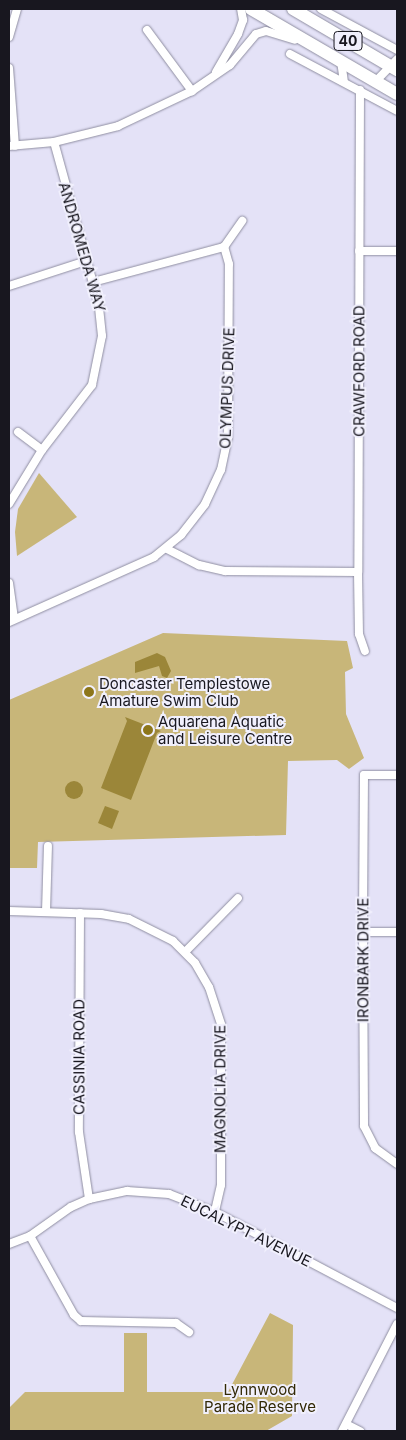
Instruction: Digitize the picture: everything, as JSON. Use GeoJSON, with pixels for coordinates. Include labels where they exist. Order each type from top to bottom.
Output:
{"type":"FeatureCollection","features":[{"type":"Feature","properties":{"kind":"main road","name":"40"},"geometry":{"type":"LineString","coordinates":[[251,9],[270,13],[320,49],[397,94]]}},
{"type":"Feature","properties":{"kind":"main road","name":"40"},"geometry":{"type":"LineString","coordinates":[[294,9],[396,65]]}},
{"type":"Feature","properties":{"kind":"street"},"geometry":{"type":"LineString","coordinates":[[9,37],[17,9]]}},
{"type":"Feature","properties":{"kind":"street"},"geometry":{"type":"LineString","coordinates":[[216,74],[238,34],[243,20],[241,9]]}},
{"type":"Feature","properties":{"kind":"street"},"geometry":{"type":"LineString","coordinates":[[321,9],[397,50]]}},
{"type":"Feature","properties":{"kind":"street"},"geometry":{"type":"LineString","coordinates":[[147,30],[192,91]]}},
{"type":"Feature","properties":{"kind":"street"},"geometry":{"type":"LineString","coordinates":[[9,68],[12,146],[54,142],[118,126],[192,91],[241,55],[256,34],[266,31],[320,49]]}},
{"type":"Feature","properties":{"kind":"street"},"geometry":{"type":"LineString","coordinates":[[290,54],[397,111]]}},
{"type":"Feature","properties":{"kind":"street"},"geometry":{"type":"LineString","coordinates":[[341,61],[344,82]]}},
{"type":"Feature","properties":{"kind":"street"},"geometry":{"type":"LineString","coordinates":[[376,81],[396,65]]}},
{"type":"Feature","properties":{"kind":"street","name":"CRAWFORD ROAD"},"geometry":{"type":"LineString","coordinates":[[360,90],[358,572],[359,634],[365,651]]}},
{"type":"Feature","properties":{"kind":"street","name":"ANDROMEDA WAY"},"geometry":{"type":"LineString","coordinates":[[9,504],[42,450],[85,395],[96,372],[102,322],[93,282],[54,142]]}},
{"type":"Feature","properties":{"kind":"street"},"geometry":{"type":"LineString","coordinates":[[93,282],[224,247],[242,221]]}},
{"type":"Feature","properties":{"kind":"street","name":"OLYMPUS DRIVE"},"geometry":{"type":"LineString","coordinates":[[11,620],[167,549],[205,504],[215,487],[225,454],[229,420],[229,264],[224,247]]}},
{"type":"Feature","properties":{"kind":"street"},"geometry":{"type":"LineString","coordinates":[[359,251],[397,251]]}},
{"type":"Feature","properties":{"kind":"street"},"geometry":{"type":"LineString","coordinates":[[9,286],[86,261]]}},
{"type":"Feature","properties":{"kind":"street"},"geometry":{"type":"LineString","coordinates":[[18,432],[42,450]]}},
{"type":"Feature","properties":{"kind":"street"},"geometry":{"type":"LineString","coordinates":[[167,549],[187,560],[218,570],[358,572]]}},
{"type":"Feature","properties":{"kind":"street"},"geometry":{"type":"LineString","coordinates":[[9,583],[11,620]]}},
{"type":"Feature","properties":{"kind":"street","name":"IRONBARK DRIVE"},"geometry":{"type":"LineString","coordinates":[[397,775],[364,776],[363,932],[364,1126],[375,1148],[397,1164]]}},
{"type":"Feature","properties":{"kind":"street"},"geometry":{"type":"LineString","coordinates":[[46,912],[48,846]]}},
{"type":"Feature","properties":{"kind":"street"},"geometry":{"type":"LineString","coordinates":[[186,951],[238,898]]}},
{"type":"Feature","properties":{"kind":"street","name":"MAGNOLIA DRIVE"},"geometry":{"type":"LineString","coordinates":[[9,912],[115,915],[143,924],[186,951],[209,987],[221,1025],[221,1185],[215,1212]]}},
{"type":"Feature","properties":{"kind":"street","name":"CASSINIA ROAD"},"geometry":{"type":"LineString","coordinates":[[80,913],[79,1132],[89,1199]]}},
{"type":"Feature","properties":{"kind":"street"},"geometry":{"type":"LineString","coordinates":[[363,932],[397,932]]}},
{"type":"Feature","properties":{"kind":"street","name":"EUCALYPT AVENUE"},"geometry":{"type":"LineString","coordinates":[[9,1244],[30,1236],[71,1207],[89,1199],[115,1192],[153,1192],[185,1199],[215,1212],[397,1308]]}},
{"type":"Feature","properties":{"kind":"street"},"geometry":{"type":"LineString","coordinates":[[30,1236],[74,1315],[81,1321],[176,1323],[189,1332]]}},
{"type":"Feature","properties":{"kind":"street"},"geometry":{"type":"LineString","coordinates":[[360,1431],[344,1427],[397,1324]]}},
{"type":"Feature","properties":{"kind":"green space"},"geometry":{"type":"Polygon","coordinates":[[[39,473],[77,517],[17,556],[15,532],[18,509],[39,473]]]}},
{"type":"Feature","properties":{"kind":"green space","name":"Aquarena Aquatic and Leisure Centre"},"geometry":{"type":"Polygon","coordinates":[[[163,633],[347,641],[353,668],[345,672],[346,714],[364,758],[349,769],[337,760],[288,761],[286,835],[38,842],[37,868],[9,868],[9,700],[163,633]]]}},
{"type":"Feature","properties":{"kind":"green space","name":"Lynnwood Parade Reserve"},"geometry":{"type":"Polygon","coordinates":[[[270,1313],[293,1325],[292,1416],[266,1431],[9,1431],[9,1408],[25,1392],[124,1392],[124,1333],[147,1333],[147,1392],[228,1392],[270,1313]]]}},
{"type":"Feature","properties":{"kind":"shaded area"},"geometry":{"type":"Polygon","coordinates":[[[157,653],[165,657],[171,671],[167,678],[162,676],[159,666],[135,673],[135,662],[157,653]]]}},
{"type":"Feature","properties":{"kind":"shaded area"},"geometry":{"type":"Polygon","coordinates":[[[125,717],[161,731],[157,733],[131,800],[101,788],[127,721],[125,717]]]}},
{"type":"Feature","properties":{"kind":"shaded area"},"geometry":{"type":"Polygon","coordinates":[[[74,781],[80,784],[83,790],[80,796],[74,799],[68,796],[65,790],[68,784],[74,781]]]}},
{"type":"Feature","properties":{"kind":"shaded area"},"geometry":{"type":"Polygon","coordinates":[[[105,806],[119,811],[112,829],[98,823],[105,806]]]}},
{"type":"Feature","properties":{"kind":"place","name":"Doncaster Templestowe Amature Swim Club"},"geometry":{"type":"Point","coordinates":[89,692]}},
{"type":"Feature","properties":{"kind":"place","name":"Aquarena Aquatic and Leisure Centre"},"geometry":{"type":"Point","coordinates":[148,730]}}]}
